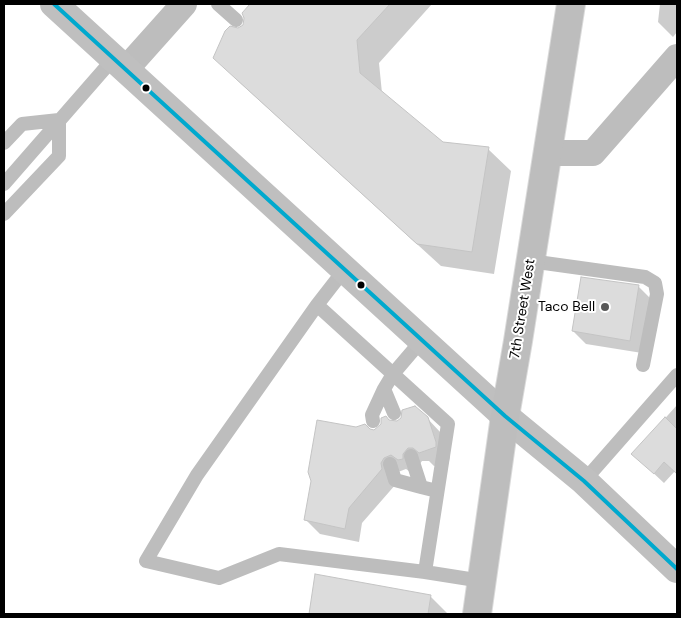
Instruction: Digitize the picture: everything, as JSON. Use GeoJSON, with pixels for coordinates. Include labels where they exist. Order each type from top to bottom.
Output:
{"type":"FeatureCollection","features":[{"type":"Feature","properties":{"kind":"main road","name":"7th Street West"},"geometry":{"type":"LineString","coordinates":[[477,614],[505,416],[571,4]]}},
{"type":"Feature","properties":{"kind":"street"},"geometry":{"type":"LineString","coordinates":[[54,4],[505,416],[584,481],[677,569]]}},
{"type":"Feature","properties":{"kind":"street"},"geometry":{"type":"LineString","coordinates":[[120,64],[184,4]]}},
{"type":"Feature","properties":{"kind":"street"},"geometry":{"type":"LineString","coordinates":[[548,153],[593,153],[677,57]]}},
{"type":"Feature","properties":{"kind":"lane"},"geometry":{"type":"LineString","coordinates":[[218,4],[236,20]]}},
{"type":"Feature","properties":{"kind":"lane"},"geometry":{"type":"LineString","coordinates":[[4,184],[59,120],[120,64]]}},
{"type":"Feature","properties":{"kind":"lane"},"geometry":{"type":"LineString","coordinates":[[4,143],[22,124],[59,120]]}},
{"type":"Feature","properties":{"kind":"lane"},"geometry":{"type":"LineString","coordinates":[[4,214],[59,156],[59,120]]}},
{"type":"Feature","properties":{"kind":"lane"},"geometry":{"type":"LineString","coordinates":[[530,261],[645,277],[655,283],[657,294],[643,365]]}},
{"type":"Feature","properties":{"kind":"lane"},"geometry":{"type":"LineString","coordinates":[[345,269],[317,305],[197,475],[146,561],[218,578],[279,554],[482,581]]}},
{"type":"Feature","properties":{"kind":"lane"},"geometry":{"type":"LineString","coordinates":[[317,305],[448,424],[425,572]]}},
{"type":"Feature","properties":{"kind":"lane"},"geometry":{"type":"LineString","coordinates":[[373,421],[372,415],[393,374],[422,340]]}},
{"type":"Feature","properties":{"kind":"lane"},"geometry":{"type":"LineString","coordinates":[[584,481],[677,375]]}},
{"type":"Feature","properties":{"kind":"lane"},"geometry":{"type":"LineString","coordinates":[[384,389],[394,413]]}},
{"type":"Feature","properties":{"kind":"lane"},"geometry":{"type":"LineString","coordinates":[[411,456],[421,487]]}},
{"type":"Feature","properties":{"kind":"lane"},"geometry":{"type":"LineString","coordinates":[[390,464],[395,480],[438,491]]}},
{"type":"Feature","properties":{"kind":"building"},"geometry":{"type":"Polygon","coordinates":[[[250,4],[390,4],[357,40],[360,73],[443,142],[489,147],[472,252],[417,244],[213,58],[225,31],[230,26],[238,28],[243,25],[244,18],[242,13],[250,4]]]}},
{"type":"Feature","properties":{"kind":"building","name":"Taco Bell"},"geometry":{"type":"Polygon","coordinates":[[[581,277],[639,285],[630,341],[572,331],[581,277]]]}},
{"type":"Feature","properties":{"kind":"building"},"geometry":{"type":"Polygon","coordinates":[[[415,406],[428,417],[436,447],[419,453],[413,448],[408,448],[403,454],[403,459],[398,460],[391,455],[384,458],[381,463],[382,469],[349,508],[345,529],[304,520],[311,481],[308,472],[317,420],[356,427],[365,424],[374,430],[381,424],[381,418],[386,416],[389,420],[397,421],[401,418],[402,410],[415,406]]]}},
{"type":"Feature","properties":{"kind":"building"},"geometry":{"type":"Polygon","coordinates":[[[665,417],[677,429],[677,474],[664,462],[654,474],[631,454],[665,417]]]}},
{"type":"Feature","properties":{"kind":"building"},"geometry":{"type":"Polygon","coordinates":[[[315,574],[431,595],[428,614],[309,614],[315,574]]]}},
{"type":"Feature","properties":{"kind":"transit line"},"geometry":{"type":"LineString","coordinates":[[54,4],[505,416],[584,481],[677,569]]}},
{"type":"Feature","properties":{"kind":"place","name":"Taco Bell"},"geometry":{"type":"Point","coordinates":[605,307]}}]}
